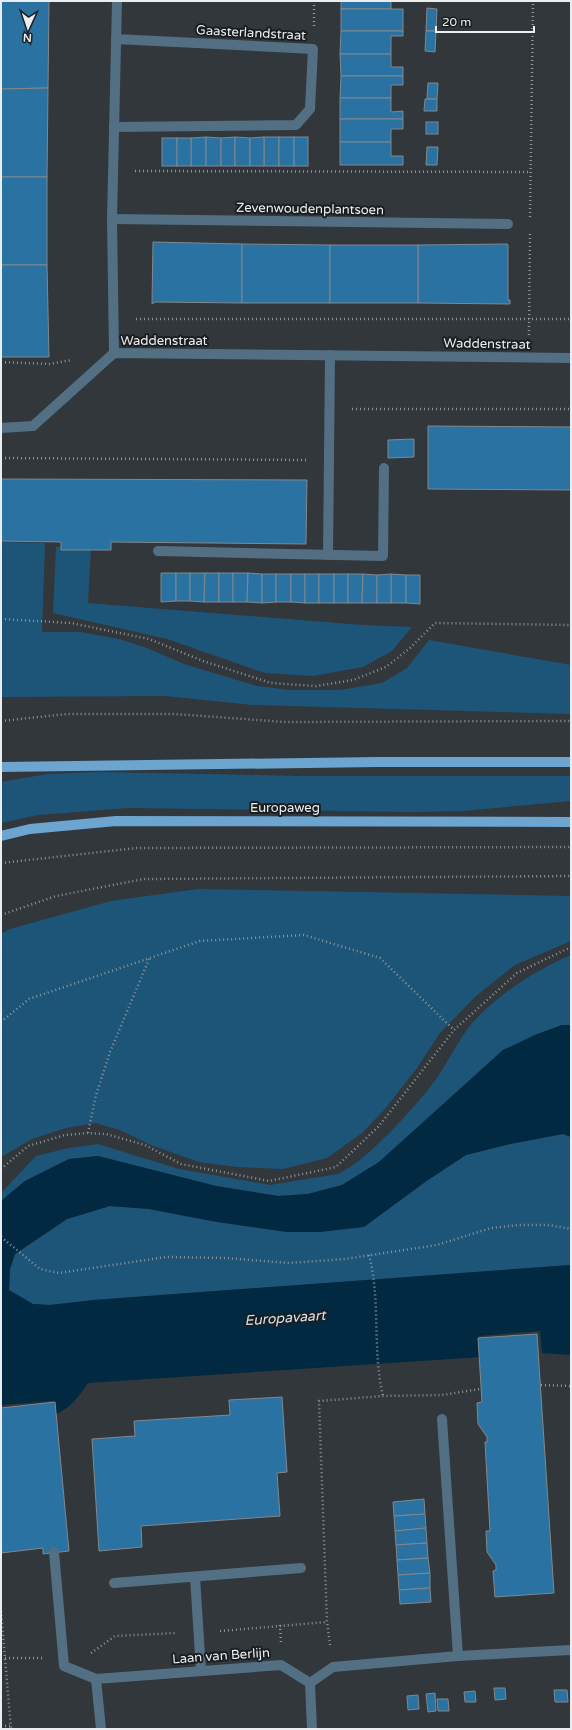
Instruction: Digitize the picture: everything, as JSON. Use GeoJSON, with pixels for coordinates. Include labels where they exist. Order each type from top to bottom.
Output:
{"type":"FeatureCollection","features":[{"type":"Feature","properties":{"kind":"main road"},"geometry":{"type":"LineString","coordinates":[[1,767],[378,762],[571,762]]}},
{"type":"Feature","properties":{"kind":"main road","name":"Europaweg"},"geometry":{"type":"LineString","coordinates":[[1,836],[30,829],[116,821],[571,822]]}},
{"type":"Feature","properties":{"kind":"street"},"geometry":{"type":"LineString","coordinates":[[114,353],[112,220],[117,1]]}},
{"type":"Feature","properties":{"kind":"street","name":"Gaasterlandstraat"},"geometry":{"type":"LineString","coordinates":[[114,127],[296,125],[310,110],[313,50],[116,39]]}},
{"type":"Feature","properties":{"kind":"street","name":"Zevenwoudenplantsoen"},"geometry":{"type":"LineString","coordinates":[[112,220],[508,224]]}},
{"type":"Feature","properties":{"kind":"street","name":"Waddenstraat"},"geometry":{"type":"LineString","coordinates":[[1,428],[33,426],[114,353],[571,358]]}},
{"type":"Feature","properties":{"kind":"street"},"geometry":{"type":"LineString","coordinates":[[328,555],[330,355]]}},
{"type":"Feature","properties":{"kind":"street"},"geometry":{"type":"LineString","coordinates":[[158,551],[383,556],[384,468]]}},
{"type":"Feature","properties":{"kind":"street"},"geometry":{"type":"LineString","coordinates":[[442,1419],[458,1656]]}},
{"type":"Feature","properties":{"kind":"street"},"geometry":{"type":"LineString","coordinates":[[54,1552],[65,1658]]}},
{"type":"Feature","properties":{"kind":"street"},"geometry":{"type":"LineString","coordinates":[[114,1583],[301,1568]]}},
{"type":"Feature","properties":{"kind":"street"},"geometry":{"type":"LineString","coordinates":[[195,1577],[201,1671]]}},
{"type":"Feature","properties":{"kind":"street"},"geometry":{"type":"LineString","coordinates":[[312,1729],[310,1683],[333,1667],[458,1656],[571,1650]]}},
{"type":"Feature","properties":{"kind":"street","name":"Laan van Berlijn"},"geometry":{"type":"LineString","coordinates":[[65,1658],[64,1666],[96,1679],[281,1665],[310,1683]]}},
{"type":"Feature","properties":{"kind":"street"},"geometry":{"type":"LineString","coordinates":[[96,1679],[101,1729]]}},
{"type":"Feature","properties":{"kind":"path"},"geometry":{"type":"LineString","coordinates":[[530,219],[533,1]]}},
{"type":"Feature","properties":{"kind":"path"},"geometry":{"type":"LineString","coordinates":[[113,171],[531,172]]}},
{"type":"Feature","properties":{"kind":"path"},"geometry":{"type":"LineString","coordinates":[[529,357],[530,226]]}},
{"type":"Feature","properties":{"kind":"path"},"geometry":{"type":"LineString","coordinates":[[114,319],[571,319]]}},
{"type":"Feature","properties":{"kind":"path"},"geometry":{"type":"LineString","coordinates":[[1,362],[49,364],[78,359]]}},
{"type":"Feature","properties":{"kind":"path"},"geometry":{"type":"LineString","coordinates":[[330,409],[571,409]]}},
{"type":"Feature","properties":{"kind":"path"},"geometry":{"type":"LineString","coordinates":[[1,458],[329,460]]}},
{"type":"Feature","properties":{"kind":"path"},"geometry":{"type":"LineString","coordinates":[[1,619],[71,623],[149,639],[203,661],[271,683],[316,686],[354,680],[386,667],[410,648],[436,623],[571,624]]}},
{"type":"Feature","properties":{"kind":"path"},"geometry":{"type":"LineString","coordinates":[[1,721],[67,714],[175,714],[285,722],[571,721]]}},
{"type":"Feature","properties":{"kind":"path"},"geometry":{"type":"LineString","coordinates":[[1,863],[137,848],[571,847]]}},
{"type":"Feature","properties":{"kind":"path"},"geometry":{"type":"LineString","coordinates":[[1,915],[56,896],[144,879],[571,876]]}},
{"type":"Feature","properties":{"kind":"path"},"geometry":{"type":"LineString","coordinates":[[1,1022],[29,999],[200,941],[304,935],[380,958],[454,1030]]}},
{"type":"Feature","properties":{"kind":"path"},"geometry":{"type":"LineString","coordinates":[[1,1169],[28,1146],[65,1135],[88,1133],[106,1134],[144,1145],[181,1164],[269,1181],[336,1167],[379,1126],[454,1030],[517,973],[571,947]]}},
{"type":"Feature","properties":{"kind":"path"},"geometry":{"type":"LineString","coordinates":[[88,1133],[96,1095],[110,1052],[150,957]]}},
{"type":"Feature","properties":{"kind":"path"},"geometry":{"type":"LineString","coordinates":[[1,1237],[40,1269],[60,1273],[166,1257],[226,1258],[289,1263],[344,1259],[437,1245],[492,1228],[505,1226],[549,1225],[571,1229]]}},
{"type":"Feature","properties":{"kind":"path"},"geometry":{"type":"LineString","coordinates":[[369,1255],[374,1272],[378,1374],[383,1396]]}},
{"type":"Feature","properties":{"kind":"path"},"geometry":{"type":"LineString","coordinates":[[541,1385],[571,1386]]}},
{"type":"Feature","properties":{"kind":"path"},"geometry":{"type":"LineString","coordinates":[[333,1667],[327,1622],[319,1401],[383,1396],[442,1395],[480,1389]]}},
{"type":"Feature","properties":{"kind":"path"},"geometry":{"type":"LineString","coordinates":[[1,1611],[2,1658],[10,1728],[1,1726]]}},
{"type":"Feature","properties":{"kind":"path"},"geometry":{"type":"LineString","coordinates":[[2,1658],[65,1658]]}},
{"type":"Feature","properties":{"kind":"shaded area"},"geometry":{"type":"Polygon","coordinates":[[[1,542],[45,543],[42,632],[80,632],[119,639],[147,648],[184,664],[257,686],[289,690],[340,690],[382,683],[407,668],[429,640],[571,665],[571,714],[252,705],[165,696],[1,697],[1,542]]]}},
{"type":"Feature","properties":{"kind":"shaded area"},"geometry":{"type":"Polygon","coordinates":[[[56,547],[91,547],[88,603],[362,625],[412,627],[392,651],[363,667],[313,676],[265,673],[167,639],[53,613],[56,547]]]}},
{"type":"Feature","properties":{"kind":"shaded area"},"geometry":{"type":"Polygon","coordinates":[[[101,772],[301,776],[571,776],[571,801],[463,811],[413,812],[128,808],[38,815],[1,823],[1,782],[47,774],[101,772]]]}},
{"type":"Feature","properties":{"kind":"shaded area"},"geometry":{"type":"Polygon","coordinates":[[[198,889],[571,896],[571,941],[515,965],[476,996],[440,1033],[417,1068],[385,1109],[362,1133],[327,1158],[283,1169],[237,1167],[199,1162],[151,1145],[120,1130],[95,1123],[66,1128],[32,1139],[1,1157],[1,934],[10,929],[111,901],[198,889]]]}},
{"type":"Feature","properties":{"kind":"shaded area"},"geometry":{"type":"Polygon","coordinates":[[[571,955],[571,1025],[562,1025],[503,1050],[379,1162],[342,1185],[308,1194],[279,1196],[216,1186],[98,1156],[69,1159],[25,1181],[1,1201],[1,1193],[36,1156],[69,1148],[98,1144],[179,1169],[270,1185],[338,1174],[350,1167],[376,1146],[415,1106],[434,1082],[468,1028],[484,1011],[519,983],[571,955]]]}},
{"type":"Feature","properties":{"kind":"shaded area"},"geometry":{"type":"Polygon","coordinates":[[[563,1134],[571,1137],[571,1265],[94,1300],[50,1305],[33,1304],[9,1290],[10,1269],[15,1254],[67,1219],[110,1206],[149,1209],[217,1222],[287,1232],[320,1232],[428,1180],[466,1155],[510,1144],[563,1134]]]}},
{"type":"Feature","properties":{"kind":"water","name":"Europavaart"},"geometry":{"type":"Polygon","coordinates":[[[562,1025],[571,1025],[571,1137],[563,1134],[510,1144],[466,1155],[428,1180],[364,1227],[320,1232],[287,1232],[217,1222],[149,1209],[110,1206],[67,1219],[15,1254],[10,1269],[9,1290],[33,1304],[50,1305],[94,1300],[571,1265],[571,1355],[542,1353],[540,1331],[479,1336],[481,1357],[88,1383],[78,1397],[69,1406],[54,1415],[53,1401],[1,1405],[1,1201],[25,1181],[69,1159],[98,1156],[216,1186],[278,1196],[308,1194],[342,1185],[379,1162],[503,1050],[537,1034],[562,1025]]]}},
{"type":"Feature","properties":{"kind":"building"},"geometry":{"type":"Polygon","coordinates":[[[1,1],[49,1],[48,88],[1,89],[1,1]]]}},
{"type":"Feature","properties":{"kind":"building"},"geometry":{"type":"Polygon","coordinates":[[[341,1],[391,1],[391,9],[341,9],[341,1]]]}},
{"type":"Feature","properties":{"kind":"building"},"geometry":{"type":"Polygon","coordinates":[[[427,8],[437,9],[436,31],[426,31],[427,8]]]}},
{"type":"Feature","properties":{"kind":"building"},"geometry":{"type":"Polygon","coordinates":[[[341,9],[403,9],[403,31],[341,31],[341,9]]]}},
{"type":"Feature","properties":{"kind":"building"},"geometry":{"type":"Polygon","coordinates":[[[341,31],[403,31],[403,36],[391,36],[391,54],[340,54],[341,31]]]}},
{"type":"Feature","properties":{"kind":"building"},"geometry":{"type":"Polygon","coordinates":[[[426,31],[436,31],[435,52],[425,51],[426,31]]]}},
{"type":"Feature","properties":{"kind":"building"},"geometry":{"type":"Polygon","coordinates":[[[340,54],[391,54],[391,67],[403,67],[403,76],[341,76],[340,54]]]}},
{"type":"Feature","properties":{"kind":"building"},"geometry":{"type":"Polygon","coordinates":[[[341,76],[403,76],[403,85],[391,85],[391,98],[340,98],[341,76]]]}},
{"type":"Feature","properties":{"kind":"building"},"geometry":{"type":"Polygon","coordinates":[[[428,83],[438,83],[437,99],[427,99],[428,83]]]}},
{"type":"Feature","properties":{"kind":"building"},"geometry":{"type":"Polygon","coordinates":[[[48,88],[47,177],[1,177],[1,89],[48,88]]]}},
{"type":"Feature","properties":{"kind":"building"},"geometry":{"type":"Polygon","coordinates":[[[340,98],[391,98],[391,112],[403,111],[403,119],[340,119],[340,98]]]}},
{"type":"Feature","properties":{"kind":"building"},"geometry":{"type":"Polygon","coordinates":[[[425,99],[437,99],[437,111],[424,111],[425,99]]]}},
{"type":"Feature","properties":{"kind":"building"},"geometry":{"type":"Polygon","coordinates":[[[340,119],[403,119],[403,129],[391,129],[391,142],[340,142],[340,119]]]}},
{"type":"Feature","properties":{"kind":"building"},"geometry":{"type":"Polygon","coordinates":[[[426,122],[438,122],[438,134],[426,134],[426,122]]]}},
{"type":"Feature","properties":{"kind":"building"},"geometry":{"type":"Polygon","coordinates":[[[206,137],[206,166],[191,166],[191,138],[206,137]]]}},
{"type":"Feature","properties":{"kind":"building"},"geometry":{"type":"Polygon","coordinates":[[[206,137],[221,138],[221,166],[206,166],[206,137]]]}},
{"type":"Feature","properties":{"kind":"building"},"geometry":{"type":"Polygon","coordinates":[[[235,137],[235,166],[221,166],[221,138],[235,137]]]}},
{"type":"Feature","properties":{"kind":"building"},"geometry":{"type":"Polygon","coordinates":[[[235,137],[250,138],[250,166],[235,166],[235,137]]]}},
{"type":"Feature","properties":{"kind":"building"},"geometry":{"type":"Polygon","coordinates":[[[264,137],[279,137],[279,166],[264,166],[264,137]]]}},
{"type":"Feature","properties":{"kind":"building"},"geometry":{"type":"Polygon","coordinates":[[[264,137],[264,166],[250,166],[250,138],[264,137]]]}},
{"type":"Feature","properties":{"kind":"building"},"geometry":{"type":"Polygon","coordinates":[[[279,137],[294,137],[294,166],[279,166],[279,137]]]}},
{"type":"Feature","properties":{"kind":"building"},"geometry":{"type":"Polygon","coordinates":[[[294,137],[308,137],[308,166],[294,166],[294,137]]]}},
{"type":"Feature","properties":{"kind":"building"},"geometry":{"type":"Polygon","coordinates":[[[162,138],[177,138],[177,166],[162,166],[162,138]]]}},
{"type":"Feature","properties":{"kind":"building"},"geometry":{"type":"Polygon","coordinates":[[[177,138],[191,138],[191,166],[177,166],[177,138]]]}},
{"type":"Feature","properties":{"kind":"building"},"geometry":{"type":"Polygon","coordinates":[[[340,142],[391,142],[391,156],[403,156],[403,165],[340,165],[340,142]]]}},
{"type":"Feature","properties":{"kind":"building"},"geometry":{"type":"Polygon","coordinates":[[[427,147],[438,147],[437,165],[426,165],[427,147]]]}},
{"type":"Feature","properties":{"kind":"building"},"geometry":{"type":"Polygon","coordinates":[[[1,177],[47,177],[47,265],[1,265],[1,177]]]}},
{"type":"Feature","properties":{"kind":"building"},"geometry":{"type":"Polygon","coordinates":[[[153,242],[242,244],[242,303],[155,302],[152,304],[153,242]]]}},
{"type":"Feature","properties":{"kind":"building"},"geometry":{"type":"Polygon","coordinates":[[[242,244],[330,245],[330,303],[242,303],[242,244]]]}},
{"type":"Feature","properties":{"kind":"building"},"geometry":{"type":"Polygon","coordinates":[[[507,244],[508,300],[510,300],[510,304],[418,303],[418,245],[507,244]]]}},
{"type":"Feature","properties":{"kind":"building"},"geometry":{"type":"Polygon","coordinates":[[[330,245],[418,245],[418,303],[330,303],[330,245]]]}},
{"type":"Feature","properties":{"kind":"building"},"geometry":{"type":"Polygon","coordinates":[[[1,265],[47,265],[49,357],[1,357],[1,265]]]}},
{"type":"Feature","properties":{"kind":"building"},"geometry":{"type":"Polygon","coordinates":[[[428,426],[571,427],[571,490],[428,489],[428,426]]]}},
{"type":"Feature","properties":{"kind":"building"},"geometry":{"type":"Polygon","coordinates":[[[414,439],[414,457],[388,458],[388,440],[414,439]]]}},
{"type":"Feature","properties":{"kind":"building"},"geometry":{"type":"Polygon","coordinates":[[[1,479],[307,480],[306,544],[111,542],[111,550],[61,550],[61,542],[1,541],[1,479]]]}},
{"type":"Feature","properties":{"kind":"building"},"geometry":{"type":"Polygon","coordinates":[[[161,573],[176,573],[176,601],[161,602],[161,573]]]}},
{"type":"Feature","properties":{"kind":"building"},"geometry":{"type":"Polygon","coordinates":[[[176,573],[190,573],[190,601],[176,601],[176,573]]]}},
{"type":"Feature","properties":{"kind":"building"},"geometry":{"type":"Polygon","coordinates":[[[190,573],[205,573],[204,602],[190,601],[190,573]]]}},
{"type":"Feature","properties":{"kind":"building"},"geometry":{"type":"Polygon","coordinates":[[[205,573],[219,573],[219,602],[204,602],[205,573]]]}},
{"type":"Feature","properties":{"kind":"building"},"geometry":{"type":"Polygon","coordinates":[[[219,573],[233,573],[233,602],[219,602],[219,573]]]}},
{"type":"Feature","properties":{"kind":"building"},"geometry":{"type":"Polygon","coordinates":[[[233,573],[248,573],[247,602],[233,602],[233,573]]]}},
{"type":"Feature","properties":{"kind":"building"},"geometry":{"type":"Polygon","coordinates":[[[248,573],[262,574],[262,603],[247,602],[248,573]]]}},
{"type":"Feature","properties":{"kind":"building"},"geometry":{"type":"Polygon","coordinates":[[[262,574],[276,574],[276,602],[262,603],[262,574]]]}},
{"type":"Feature","properties":{"kind":"building"},"geometry":{"type":"Polygon","coordinates":[[[276,574],[291,574],[291,602],[276,602],[276,574]]]}},
{"type":"Feature","properties":{"kind":"building"},"geometry":{"type":"Polygon","coordinates":[[[291,574],[305,574],[305,603],[291,602],[291,574]]]}},
{"type":"Feature","properties":{"kind":"building"},"geometry":{"type":"Polygon","coordinates":[[[305,574],[319,574],[319,603],[305,603],[305,574]]]}},
{"type":"Feature","properties":{"kind":"building"},"geometry":{"type":"Polygon","coordinates":[[[319,574],[334,574],[334,603],[319,603],[319,574]]]}},
{"type":"Feature","properties":{"kind":"building"},"geometry":{"type":"Polygon","coordinates":[[[334,574],[348,574],[348,603],[334,603],[334,574]]]}},
{"type":"Feature","properties":{"kind":"building"},"geometry":{"type":"Polygon","coordinates":[[[348,574],[363,574],[362,603],[348,603],[348,574]]]}},
{"type":"Feature","properties":{"kind":"building"},"geometry":{"type":"Polygon","coordinates":[[[363,574],[377,575],[377,603],[362,603],[363,574]]]}},
{"type":"Feature","properties":{"kind":"building"},"geometry":{"type":"Polygon","coordinates":[[[391,574],[406,575],[406,603],[391,603],[391,574]]]}},
{"type":"Feature","properties":{"kind":"building"},"geometry":{"type":"Polygon","coordinates":[[[391,574],[391,603],[377,603],[377,575],[391,574]]]}},
{"type":"Feature","properties":{"kind":"building"},"geometry":{"type":"Polygon","coordinates":[[[406,575],[420,575],[420,604],[406,603],[406,575]]]}},
{"type":"Feature","properties":{"kind":"building"},"geometry":{"type":"Polygon","coordinates":[[[537,1334],[554,1593],[495,1597],[493,1571],[496,1570],[496,1565],[487,1552],[486,1531],[490,1531],[485,1442],[487,1442],[487,1437],[478,1424],[477,1403],[482,1402],[478,1338],[537,1334]]]}},
{"type":"Feature","properties":{"kind":"building"},"geometry":{"type":"Polygon","coordinates":[[[282,1397],[287,1472],[277,1473],[280,1516],[141,1526],[142,1547],[99,1551],[92,1439],[135,1436],[134,1421],[230,1415],[229,1400],[282,1397]]]}},
{"type":"Feature","properties":{"kind":"building"},"geometry":{"type":"Polygon","coordinates":[[[55,1402],[69,1551],[43,1554],[43,1548],[1,1553],[1,1408],[55,1402]]]}},
{"type":"Feature","properties":{"kind":"building"},"geometry":{"type":"Polygon","coordinates":[[[424,1499],[425,1514],[394,1516],[393,1502],[424,1499]]]}},
{"type":"Feature","properties":{"kind":"building"},"geometry":{"type":"Polygon","coordinates":[[[425,1514],[426,1528],[395,1531],[394,1516],[425,1514]]]}},
{"type":"Feature","properties":{"kind":"building"},"geometry":{"type":"Polygon","coordinates":[[[426,1528],[427,1543],[396,1545],[395,1531],[426,1528]]]}},
{"type":"Feature","properties":{"kind":"building"},"geometry":{"type":"Polygon","coordinates":[[[427,1543],[428,1558],[397,1560],[396,1545],[427,1543]]]}},
{"type":"Feature","properties":{"kind":"building"},"geometry":{"type":"Polygon","coordinates":[[[428,1558],[430,1573],[398,1575],[397,1560],[428,1558]]]}},
{"type":"Feature","properties":{"kind":"building"},"geometry":{"type":"Polygon","coordinates":[[[430,1573],[430,1588],[399,1590],[398,1575],[430,1573]]]}},
{"type":"Feature","properties":{"kind":"building"},"geometry":{"type":"Polygon","coordinates":[[[430,1588],[431,1602],[400,1604],[399,1590],[430,1588]]]}},
{"type":"Feature","properties":{"kind":"building"},"geometry":{"type":"Polygon","coordinates":[[[494,1688],[505,1688],[506,1699],[495,1700],[494,1688]]]}},
{"type":"Feature","properties":{"kind":"building"},"geometry":{"type":"Polygon","coordinates":[[[554,1690],[567,1690],[568,1702],[555,1702],[554,1690]]]}},
{"type":"Feature","properties":{"kind":"building"},"geometry":{"type":"Polygon","coordinates":[[[475,1691],[476,1702],[465,1702],[464,1692],[475,1691]]]}},
{"type":"Feature","properties":{"kind":"building"},"geometry":{"type":"Polygon","coordinates":[[[435,1693],[436,1711],[428,1712],[426,1694],[435,1693]]]}},
{"type":"Feature","properties":{"kind":"building"},"geometry":{"type":"Polygon","coordinates":[[[418,1695],[419,1709],[408,1710],[407,1696],[418,1695]]]}},
{"type":"Feature","properties":{"kind":"building"},"geometry":{"type":"Polygon","coordinates":[[[437,1699],[448,1699],[449,1711],[438,1711],[437,1699]]]}}]}
